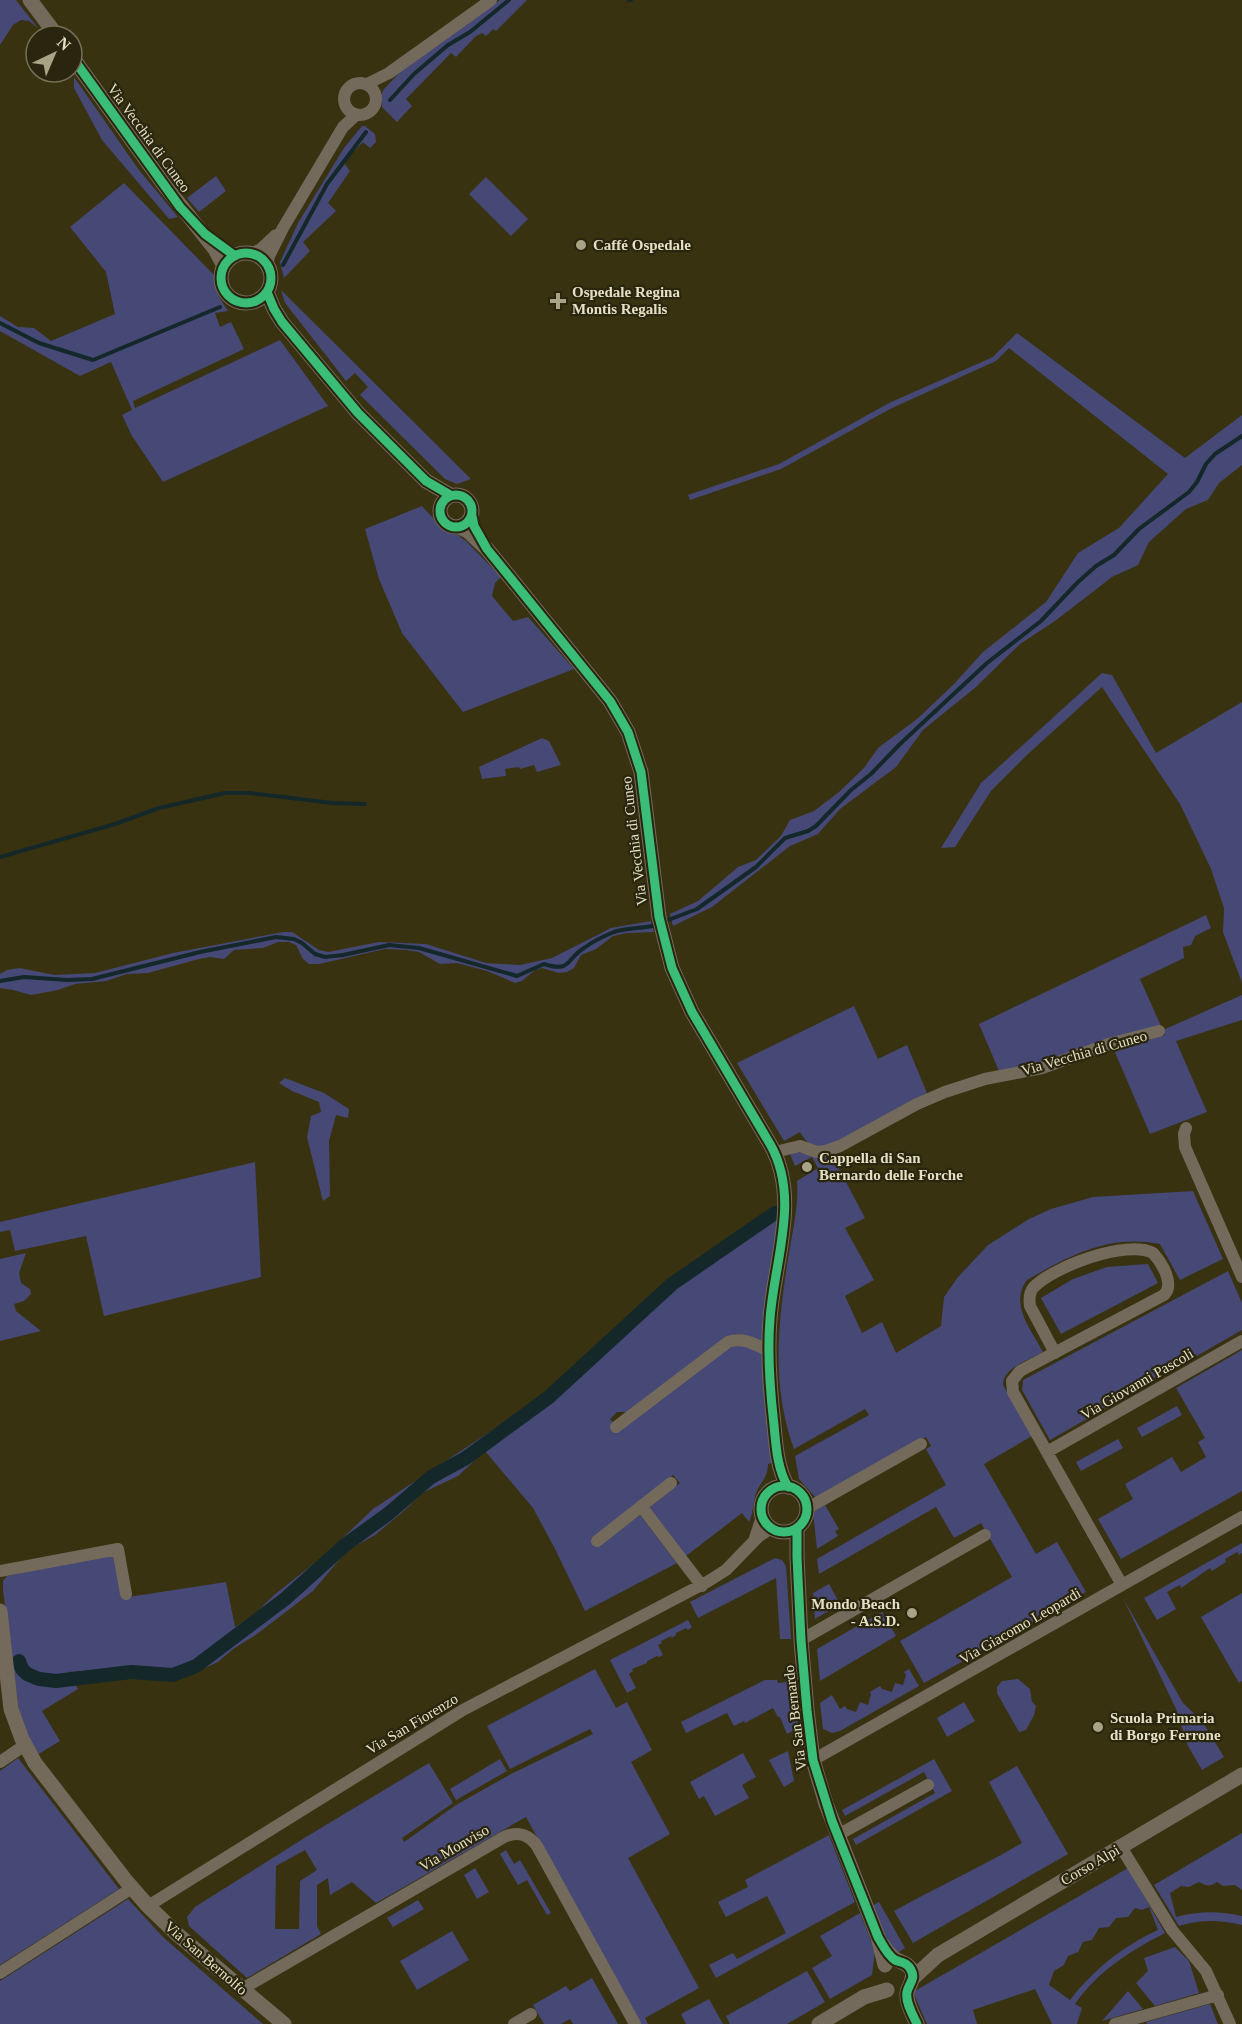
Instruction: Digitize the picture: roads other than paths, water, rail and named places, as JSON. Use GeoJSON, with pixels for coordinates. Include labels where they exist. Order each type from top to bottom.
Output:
{"type":"FeatureCollection","features":[{"type":"Feature","properties":{"kind":"street"},"geometry":{"type":"LineString","coordinates":[[30,0],[48,24]]}},
{"type":"Feature","properties":{"kind":"street"},"geometry":{"type":"LineString","coordinates":[[267,266],[269,256],[283,228],[351,111],[345,94],[348,88],[353,84],[367,84],[389,73],[490,0]]}},
{"type":"Feature","properties":{"kind":"street"},"geometry":{"type":"LineString","coordinates":[[376,95],[389,73]]}},
{"type":"Feature","properties":{"kind":"street","name":"Via Vecchia di Cuneo"},"geometry":{"type":"LineString","coordinates":[[84,74],[175,200],[229,261],[221,275],[222,286],[226,294],[234,301],[254,302],[282,322]]}},
{"type":"Feature","properties":{"kind":"street"},"geometry":{"type":"LineString","coordinates":[[351,111],[362,115],[372,110],[376,103],[376,95],[367,84]]}},
{"type":"Feature","properties":{"kind":"street"},"geometry":{"type":"LineString","coordinates":[[229,261],[251,254],[271,241],[283,228]]}},
{"type":"Feature","properties":{"kind":"street"},"geometry":{"type":"LineString","coordinates":[[251,254],[267,266]]}},
{"type":"Feature","properties":{"kind":"street","name":"Via Vecchia di Cuneo"},"geometry":{"type":"LineString","coordinates":[[267,266],[270,279],[267,292],[282,322],[346,400],[446,499]]}},
{"type":"Feature","properties":{"kind":"street"},"geometry":{"type":"LineString","coordinates":[[254,302],[267,292]]}},
{"type":"Feature","properties":{"kind":"street","name":"Via Vecchia di Cuneo"},"geometry":{"type":"LineString","coordinates":[[446,499],[461,495],[466,498],[472,509],[474,526],[487,549]]}},
{"type":"Feature","properties":{"kind":"street","name":"Via Vecchia di Cuneo"},"geometry":{"type":"LineString","coordinates":[[446,499],[441,517],[445,523],[468,531],[487,549],[610,701],[628,732],[644,786],[660,924],[672,968],[692,1012],[775,1152],[800,1146],[817,1152],[826,1151],[945,1092],[985,1079],[1042,1068],[1101,1047],[1159,1031]]}},
{"type":"Feature","properties":{"kind":"street"},"geometry":{"type":"LineString","coordinates":[[459,527],[472,516]]}},
{"type":"Feature","properties":{"kind":"street"},"geometry":{"type":"LineString","coordinates":[[1186,1128],[1185,1147],[1242,1276]]}},
{"type":"Feature","properties":{"kind":"street"},"geometry":{"type":"LineString","coordinates":[[775,1152],[784,1186],[786,1206],[771,1310],[769,1351],[780,1488]]}},
{"type":"Feature","properties":{"kind":"street"},"geometry":{"type":"LineString","coordinates":[[1055,1353],[1030,1306],[1029,1297],[1035,1286],[1069,1265],[1102,1254],[1142,1250],[1153,1253],[1169,1281],[1167,1292],[1055,1353],[1016,1374],[1012,1382],[1014,1392],[1122,1585]]}},
{"type":"Feature","properties":{"kind":"street"},"geometry":{"type":"LineString","coordinates":[[616,1427],[728,1342],[748,1341],[769,1351]]}},
{"type":"Feature","properties":{"kind":"street","name":"Via Giovanni Pascoli"},"geometry":{"type":"LineString","coordinates":[[1047,1452],[1242,1341]]}},
{"type":"Feature","properties":{"kind":"street"},"geometry":{"type":"LineString","coordinates":[[805,1505],[822,1500],[921,1444]]}},
{"type":"Feature","properties":{"kind":"street"},"geometry":{"type":"LineString","coordinates":[[597,1541],[671,1483]]}},
{"type":"Feature","properties":{"kind":"street"},"geometry":{"type":"LineString","coordinates":[[780,1488],[801,1494],[805,1505],[804,1520],[778,1526],[762,1501],[780,1488]]}},
{"type":"Feature","properties":{"kind":"street"},"geometry":{"type":"LineString","coordinates":[[641,1506],[702,1586]]}},
{"type":"Feature","properties":{"kind":"street","name":"Via Giacomo Leopardi"},"geometry":{"type":"LineString","coordinates":[[813,1760],[1242,1516]]}},
{"type":"Feature","properties":{"kind":"street","name":"Via San Fiorenzo"},"geometry":{"type":"LineString","coordinates":[[148,1906],[463,1710],[702,1586],[726,1570],[753,1542],[759,1528],[778,1526]]}},
{"type":"Feature","properties":{"kind":"street","name":"Via San Bernardo"},"geometry":{"type":"LineString","coordinates":[[778,1526],[792,1542],[796,1557],[807,1710],[813,1760],[820,1786],[878,1937],[889,1954],[896,1977],[914,2017]]}},
{"type":"Feature","properties":{"kind":"street"},"geometry":{"type":"LineString","coordinates":[[801,1640],[985,1535]]}},
{"type":"Feature","properties":{"kind":"street"},"geometry":{"type":"LineString","coordinates":[[0,1571],[118,1549],[126,1594]]}},
{"type":"Feature","properties":{"kind":"street","name":"Via San Bernolfo"},"geometry":{"type":"LineString","coordinates":[[0,1611],[14,1720],[39,1770],[148,1906],[177,1934],[284,2024]]}},
{"type":"Feature","properties":{"kind":"street"},"geometry":{"type":"LineString","coordinates":[[0,1762],[25,1745]]}},
{"type":"Feature","properties":{"kind":"street","name":"Corso Alpi"},"geometry":{"type":"LineString","coordinates":[[819,2024],[1242,1775]]}},
{"type":"Feature","properties":{"kind":"street"},"geometry":{"type":"LineString","coordinates":[[838,1835],[927,1785]]}},
{"type":"Feature","properties":{"kind":"street","name":"Via Monviso"},"geometry":{"type":"LineString","coordinates":[[242,1989],[504,1837],[520,1833],[528,1836],[537,1846],[635,2024]]}},
{"type":"Feature","properties":{"kind":"street"},"geometry":{"type":"LineString","coordinates":[[1121,1847],[1172,1930],[1206,1971],[1230,2024]]}},
{"type":"Feature","properties":{"kind":"street"},"geometry":{"type":"LineString","coordinates":[[0,1973],[132,1888]]}},
{"type":"Feature","properties":{"kind":"street"},"geometry":{"type":"LineString","coordinates":[[1115,2024],[1218,1995]]}},
{"type":"Feature","properties":{"kind":"street"},"geometry":{"type":"LineString","coordinates":[[514,2024],[531,2014]]}},
{"type":"Feature","properties":{"kind":"waterway"},"geometry":{"type":"LineString","coordinates":[[390,100],[414,74],[448,45],[470,32],[509,0]]}},
{"type":"Feature","properties":{"kind":"waterway"},"geometry":{"type":"LineString","coordinates":[[283,265],[327,184],[366,132]]}},
{"type":"Feature","properties":{"kind":"waterway"},"geometry":{"type":"LineString","coordinates":[[0,323],[39,343],[93,360],[220,307]]}},
{"type":"Feature","properties":{"kind":"waterway"},"geometry":{"type":"LineString","coordinates":[[663,922],[697,909],[756,867],[785,838],[816,826],[851,790],[871,774],[987,663],[1041,621],[1078,582],[1096,566],[1114,555],[1139,529],[1189,492],[1215,454],[1242,436]]}},
{"type":"Feature","properties":{"kind":"waterway"},"geometry":{"type":"LineString","coordinates":[[0,857],[115,824],[159,808],[225,793],[249,793],[332,803],[365,804]]}},
{"type":"Feature","properties":{"kind":"waterway"},"geometry":{"type":"LineString","coordinates":[[0,981],[24,977],[92,979],[200,952],[276,937],[294,939],[315,954],[325,957],[389,945],[419,948],[517,976],[544,964],[564,966],[578,952],[614,932],[656,925]]}},
{"type":"Feature","properties":{"kind":"waterway"},"geometry":{"type":"LineString","coordinates":[[19,1661],[27,1674],[39,1679],[56,1681],[131,1672],[173,1675],[196,1666],[285,1599],[345,1545],[388,1514],[431,1477],[466,1458],[549,1397],[672,1284],[775,1213]]}},
{"type":"Feature","properties":{"kind":"place","name":"Caffé Ospedale"},"geometry":{"type":"Point","coordinates":[581,245]}},
{"type":"Feature","properties":{"kind":"place","name":"Ospedale Regina Montis Regalis"},"geometry":{"type":"Point","coordinates":[558,301]}},
{"type":"Feature","properties":{"kind":"place","name":"Cappella di San Bernardo delle Forche"},"geometry":{"type":"Point","coordinates":[807,1167]}},
{"type":"Feature","properties":{"kind":"place","name":"Mondo Beach - A.S.D."},"geometry":{"type":"Point","coordinates":[912,1613]}},
{"type":"Feature","properties":{"kind":"place","name":"Scuola Primaria di Borgo Ferrone"},"geometry":{"type":"Point","coordinates":[1098,1727]}}]}
